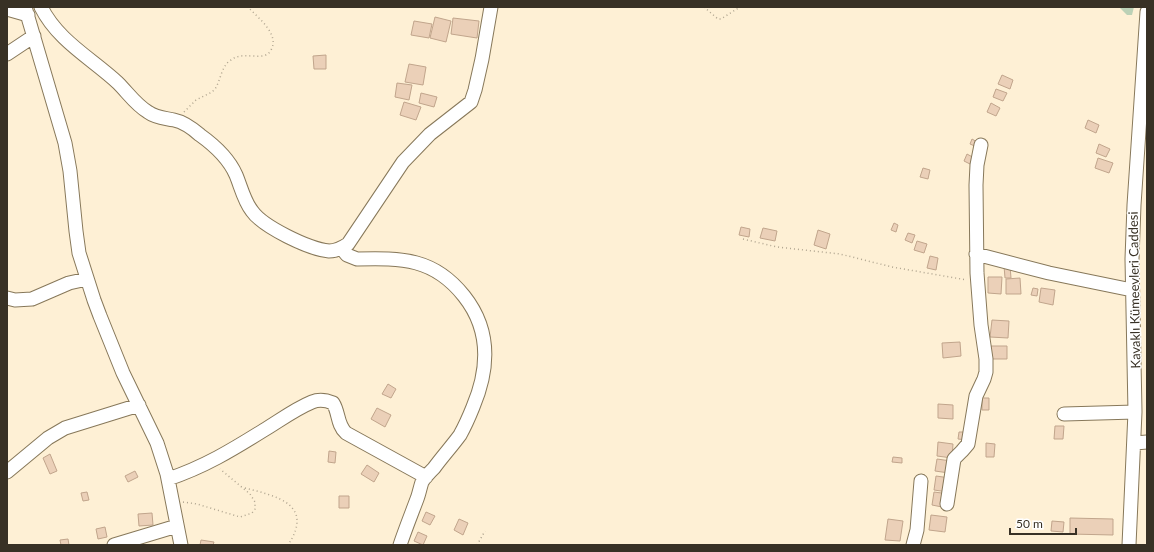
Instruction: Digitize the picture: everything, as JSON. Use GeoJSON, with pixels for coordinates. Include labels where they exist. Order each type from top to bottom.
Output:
{"type":"FeatureCollection","features":[{"type":"Feature","properties":{"kind":"street"},"geometry":{"type":"LineString","coordinates":[[41,7],[50,24],[80,53],[118,83],[142,108],[153,115],[176,121],[191,127],[229,162],[237,176],[249,207],[259,218],[287,236],[329,251],[342,249],[348,244],[403,162],[430,134],[471,102],[482,59],[491,7]]}},
{"type":"Feature","properties":{"kind":"street"},"geometry":{"type":"LineString","coordinates":[[7,9],[26,11],[65,143],[70,171],[79,253],[100,316],[123,373],[158,443],[168,479],[180,545]]}},
{"type":"Feature","properties":{"kind":"street","name":"Kavaklı Kümeevleri Caddesi"},"geometry":{"type":"LineString","coordinates":[[1129,545],[1141,443],[1136,412],[1132,290],[1134,205],[1147,12]]}},
{"type":"Feature","properties":{"kind":"street"},"geometry":{"type":"LineString","coordinates":[[7,54],[34,36]]}},
{"type":"Feature","properties":{"kind":"street"},"geometry":{"type":"LineString","coordinates":[[947,504],[954,459],[968,444],[976,396],[986,372],[986,358],[977,282],[976,254],[976,185],[977,165],[981,145]]}},
{"type":"Feature","properties":{"kind":"street"},"geometry":{"type":"LineString","coordinates":[[342,249],[347,255],[357,259],[408,261],[421,264],[442,273],[458,288],[468,302],[477,318],[482,332],[485,362],[481,385],[466,424],[460,435],[422,482],[400,545]]}},
{"type":"Feature","properties":{"kind":"street"},"geometry":{"type":"LineString","coordinates":[[976,254],[1049,273],[1132,290]]}},
{"type":"Feature","properties":{"kind":"street"},"geometry":{"type":"LineString","coordinates":[[7,298],[16,300],[32,300],[69,283],[87,279]]}},
{"type":"Feature","properties":{"kind":"street"},"geometry":{"type":"LineString","coordinates":[[168,479],[207,464],[298,409],[313,401],[322,400],[333,403],[336,408],[340,426],[346,433],[426,477]]}},
{"type":"Feature","properties":{"kind":"street"},"geometry":{"type":"LineString","coordinates":[[7,472],[48,438],[65,428],[139,405]]}},
{"type":"Feature","properties":{"kind":"street"},"geometry":{"type":"LineString","coordinates":[[1064,414],[1136,412]]}},
{"type":"Feature","properties":{"kind":"street"},"geometry":{"type":"LineString","coordinates":[[913,545],[917,530],[921,481]]}},
{"type":"Feature","properties":{"kind":"street"},"geometry":{"type":"LineString","coordinates":[[114,545],[177,526]]}},
{"type":"Feature","properties":{"kind":"path"},"geometry":{"type":"LineString","coordinates":[[176,121],[191,103],[215,89],[225,65],[230,60],[242,55],[266,55],[272,49],[272,36],[267,27],[248,7]]}},
{"type":"Feature","properties":{"kind":"path"},"geometry":{"type":"LineString","coordinates":[[704,7],[718,19],[740,7]]}},
{"type":"Feature","properties":{"kind":"path"},"geometry":{"type":"LineString","coordinates":[[743,239],[777,247],[844,255],[892,267],[977,282]]}},
{"type":"Feature","properties":{"kind":"path"},"geometry":{"type":"LineString","coordinates":[[172,503],[181,502],[197,504],[240,517],[252,512],[255,509],[255,502],[250,494],[226,473],[207,464]]}},
{"type":"Feature","properties":{"kind":"path"},"geometry":{"type":"LineString","coordinates":[[243,488],[278,498],[285,501],[291,508],[298,523],[288,545]]}},
{"type":"Feature","properties":{"kind":"path"},"geometry":{"type":"LineString","coordinates":[[477,545],[484,531]]}},
{"type":"Feature","properties":{"kind":"green space"},"geometry":{"type":"Polygon","coordinates":[[[1119,7],[1134,7],[1132,15],[1127,15],[1119,7]]]}},
{"type":"Feature","properties":{"kind":"building"},"geometry":{"type":"Polygon","coordinates":[[[435,17],[451,21],[446,42],[430,38],[435,17]]]}},
{"type":"Feature","properties":{"kind":"building"},"geometry":{"type":"Polygon","coordinates":[[[453,18],[479,21],[477,38],[451,34],[453,18]]]}},
{"type":"Feature","properties":{"kind":"building"},"geometry":{"type":"Polygon","coordinates":[[[414,21],[432,24],[429,38],[411,35],[414,21]]]}},
{"type":"Feature","properties":{"kind":"building"},"geometry":{"type":"Polygon","coordinates":[[[326,55],[326,69],[314,69],[313,56],[326,55]]]}},
{"type":"Feature","properties":{"kind":"building"},"geometry":{"type":"Polygon","coordinates":[[[409,64],[426,67],[423,85],[405,82],[409,64]]]}},
{"type":"Feature","properties":{"kind":"building"},"geometry":{"type":"Polygon","coordinates":[[[1002,75],[1013,80],[1010,89],[998,84],[1002,75]]]}},
{"type":"Feature","properties":{"kind":"building"},"geometry":{"type":"Polygon","coordinates":[[[397,83],[412,85],[409,100],[395,97],[397,83]]]}},
{"type":"Feature","properties":{"kind":"building"},"geometry":{"type":"Polygon","coordinates":[[[996,89],[1007,93],[1003,101],[993,97],[996,89]]]}},
{"type":"Feature","properties":{"kind":"building"},"geometry":{"type":"Polygon","coordinates":[[[421,93],[437,97],[434,107],[419,103],[421,93]]]}},
{"type":"Feature","properties":{"kind":"building"},"geometry":{"type":"Polygon","coordinates":[[[404,102],[421,107],[416,120],[400,115],[404,102]]]}},
{"type":"Feature","properties":{"kind":"building"},"geometry":{"type":"Polygon","coordinates":[[[991,103],[1000,108],[996,116],[987,112],[991,103]]]}},
{"type":"Feature","properties":{"kind":"building"},"geometry":{"type":"Polygon","coordinates":[[[1088,120],[1099,125],[1096,133],[1085,128],[1088,120]]]}},
{"type":"Feature","properties":{"kind":"building"},"geometry":{"type":"Polygon","coordinates":[[[972,139],[979,143],[977,147],[970,144],[972,139]]]}},
{"type":"Feature","properties":{"kind":"building"},"geometry":{"type":"Polygon","coordinates":[[[1099,144],[1110,149],[1106,157],[1096,153],[1099,144]]]}},
{"type":"Feature","properties":{"kind":"building"},"geometry":{"type":"Polygon","coordinates":[[[967,154],[976,159],[972,165],[964,161],[967,154]]]}},
{"type":"Feature","properties":{"kind":"building"},"geometry":{"type":"Polygon","coordinates":[[[1098,158],[1113,163],[1109,173],[1095,168],[1098,158]]]}},
{"type":"Feature","properties":{"kind":"building"},"geometry":{"type":"Polygon","coordinates":[[[923,168],[930,170],[928,179],[920,177],[923,168]]]}},
{"type":"Feature","properties":{"kind":"building"},"geometry":{"type":"Polygon","coordinates":[[[894,223],[898,225],[896,232],[891,230],[894,223]]]}},
{"type":"Feature","properties":{"kind":"building"},"geometry":{"type":"Polygon","coordinates":[[[741,227],[750,229],[749,237],[739,235],[741,227]]]}},
{"type":"Feature","properties":{"kind":"building"},"geometry":{"type":"Polygon","coordinates":[[[763,228],[777,231],[775,241],[760,238],[763,228]]]}},
{"type":"Feature","properties":{"kind":"building"},"geometry":{"type":"Polygon","coordinates":[[[818,230],[830,234],[826,249],[814,245],[818,230]]]}},
{"type":"Feature","properties":{"kind":"building"},"geometry":{"type":"Polygon","coordinates":[[[908,233],[915,235],[912,243],[905,240],[908,233]]]}},
{"type":"Feature","properties":{"kind":"building"},"geometry":{"type":"Polygon","coordinates":[[[917,241],[927,244],[924,253],[914,250],[917,241]]]}},
{"type":"Feature","properties":{"kind":"building"},"geometry":{"type":"Polygon","coordinates":[[[930,256],[938,258],[936,270],[927,268],[930,256]]]}},
{"type":"Feature","properties":{"kind":"building"},"geometry":{"type":"Polygon","coordinates":[[[1004,266],[1010,266],[1011,278],[1005,278],[1004,266]]]}},
{"type":"Feature","properties":{"kind":"building"},"geometry":{"type":"Polygon","coordinates":[[[988,277],[1002,277],[1001,294],[988,293],[988,277]]]}},
{"type":"Feature","properties":{"kind":"building"},"geometry":{"type":"Polygon","coordinates":[[[1020,278],[1021,294],[1006,294],[1006,279],[1020,278]]]}},
{"type":"Feature","properties":{"kind":"building"},"geometry":{"type":"Polygon","coordinates":[[[1033,288],[1038,289],[1037,296],[1031,295],[1033,288]]]}},
{"type":"Feature","properties":{"kind":"building"},"geometry":{"type":"Polygon","coordinates":[[[1041,288],[1055,290],[1053,305],[1039,302],[1041,288]]]}},
{"type":"Feature","properties":{"kind":"building"},"geometry":{"type":"Polygon","coordinates":[[[992,320],[1009,321],[1008,338],[990,337],[992,320]]]}},
{"type":"Feature","properties":{"kind":"building"},"geometry":{"type":"Polygon","coordinates":[[[960,342],[961,356],[943,358],[942,343],[960,342]]]}},
{"type":"Feature","properties":{"kind":"building"},"geometry":{"type":"Polygon","coordinates":[[[991,346],[1007,346],[1007,359],[991,359],[991,346]]]}},
{"type":"Feature","properties":{"kind":"building"},"geometry":{"type":"Polygon","coordinates":[[[388,384],[396,389],[391,398],[382,394],[388,384]]]}},
{"type":"Feature","properties":{"kind":"building"},"geometry":{"type":"Polygon","coordinates":[[[982,398],[989,398],[989,410],[982,410],[982,398]]]}},
{"type":"Feature","properties":{"kind":"building"},"geometry":{"type":"Polygon","coordinates":[[[938,404],[953,405],[953,419],[938,418],[938,404]]]}},
{"type":"Feature","properties":{"kind":"building"},"geometry":{"type":"Polygon","coordinates":[[[377,408],[391,415],[385,427],[371,419],[377,408]]]}},
{"type":"Feature","properties":{"kind":"building"},"geometry":{"type":"Polygon","coordinates":[[[1055,426],[1064,426],[1063,439],[1054,439],[1055,426]]]}},
{"type":"Feature","properties":{"kind":"building"},"geometry":{"type":"Polygon","coordinates":[[[959,432],[968,432],[967,440],[958,439],[959,432]]]}},
{"type":"Feature","properties":{"kind":"building"},"geometry":{"type":"Polygon","coordinates":[[[938,442],[953,444],[952,458],[937,456],[938,442]]]}},
{"type":"Feature","properties":{"kind":"building"},"geometry":{"type":"Polygon","coordinates":[[[986,443],[995,444],[994,457],[986,457],[986,443]]]}},
{"type":"Feature","properties":{"kind":"building"},"geometry":{"type":"Polygon","coordinates":[[[329,451],[336,452],[335,463],[328,462],[329,451]]]}},
{"type":"Feature","properties":{"kind":"building"},"geometry":{"type":"Polygon","coordinates":[[[50,454],[57,471],[50,474],[43,458],[50,454]]]}},
{"type":"Feature","properties":{"kind":"building"},"geometry":{"type":"Polygon","coordinates":[[[893,457],[902,458],[902,463],[892,462],[893,457]]]}},
{"type":"Feature","properties":{"kind":"building"},"geometry":{"type":"Polygon","coordinates":[[[937,459],[951,461],[949,473],[935,471],[937,459]]]}},
{"type":"Feature","properties":{"kind":"building"},"geometry":{"type":"Polygon","coordinates":[[[367,465],[379,473],[374,482],[361,474],[367,465]]]}},
{"type":"Feature","properties":{"kind":"building"},"geometry":{"type":"Polygon","coordinates":[[[135,471],[138,477],[128,482],[125,476],[135,471]]]}},
{"type":"Feature","properties":{"kind":"building"},"geometry":{"type":"Polygon","coordinates":[[[936,476],[950,478],[948,492],[934,490],[936,476]]]}},
{"type":"Feature","properties":{"kind":"building"},"geometry":{"type":"Polygon","coordinates":[[[87,492],[89,500],[83,501],[81,493],[87,492]]]}},
{"type":"Feature","properties":{"kind":"building"},"geometry":{"type":"Polygon","coordinates":[[[934,492],[949,494],[947,508],[932,505],[934,492]]]}},
{"type":"Feature","properties":{"kind":"building"},"geometry":{"type":"Polygon","coordinates":[[[339,496],[349,496],[349,508],[339,508],[339,496]]]}},
{"type":"Feature","properties":{"kind":"building"},"geometry":{"type":"Polygon","coordinates":[[[426,512],[435,516],[430,525],[422,521],[426,512]]]}},
{"type":"Feature","properties":{"kind":"building"},"geometry":{"type":"Polygon","coordinates":[[[152,513],[153,525],[139,526],[138,514],[152,513]]]}},
{"type":"Feature","properties":{"kind":"building"},"geometry":{"type":"Polygon","coordinates":[[[931,515],[947,517],[945,532],[929,530],[931,515]]]}},
{"type":"Feature","properties":{"kind":"building"},"geometry":{"type":"Polygon","coordinates":[[[1070,518],[1113,519],[1113,535],[1070,534],[1070,518]]]}},
{"type":"Feature","properties":{"kind":"building"},"geometry":{"type":"Polygon","coordinates":[[[459,519],[468,523],[463,535],[454,530],[459,519]]]}},
{"type":"Feature","properties":{"kind":"building"},"geometry":{"type":"Polygon","coordinates":[[[888,519],[903,521],[900,541],[885,540],[888,519]]]}},
{"type":"Feature","properties":{"kind":"building"},"geometry":{"type":"Polygon","coordinates":[[[1052,521],[1064,522],[1063,532],[1051,531],[1052,521]]]}},
{"type":"Feature","properties":{"kind":"building"},"geometry":{"type":"Polygon","coordinates":[[[105,527],[107,537],[98,539],[96,529],[105,527]]]}},
{"type":"Feature","properties":{"kind":"building"},"geometry":{"type":"Polygon","coordinates":[[[418,532],[427,536],[423,545],[414,541],[418,532]]]}},
{"type":"Feature","properties":{"kind":"building"},"geometry":{"type":"Polygon","coordinates":[[[68,539],[69,545],[61,545],[60,540],[68,539]]]}},
{"type":"Feature","properties":{"kind":"building"},"geometry":{"type":"Polygon","coordinates":[[[201,540],[214,542],[213,545],[200,545],[201,540]]]}}]}
